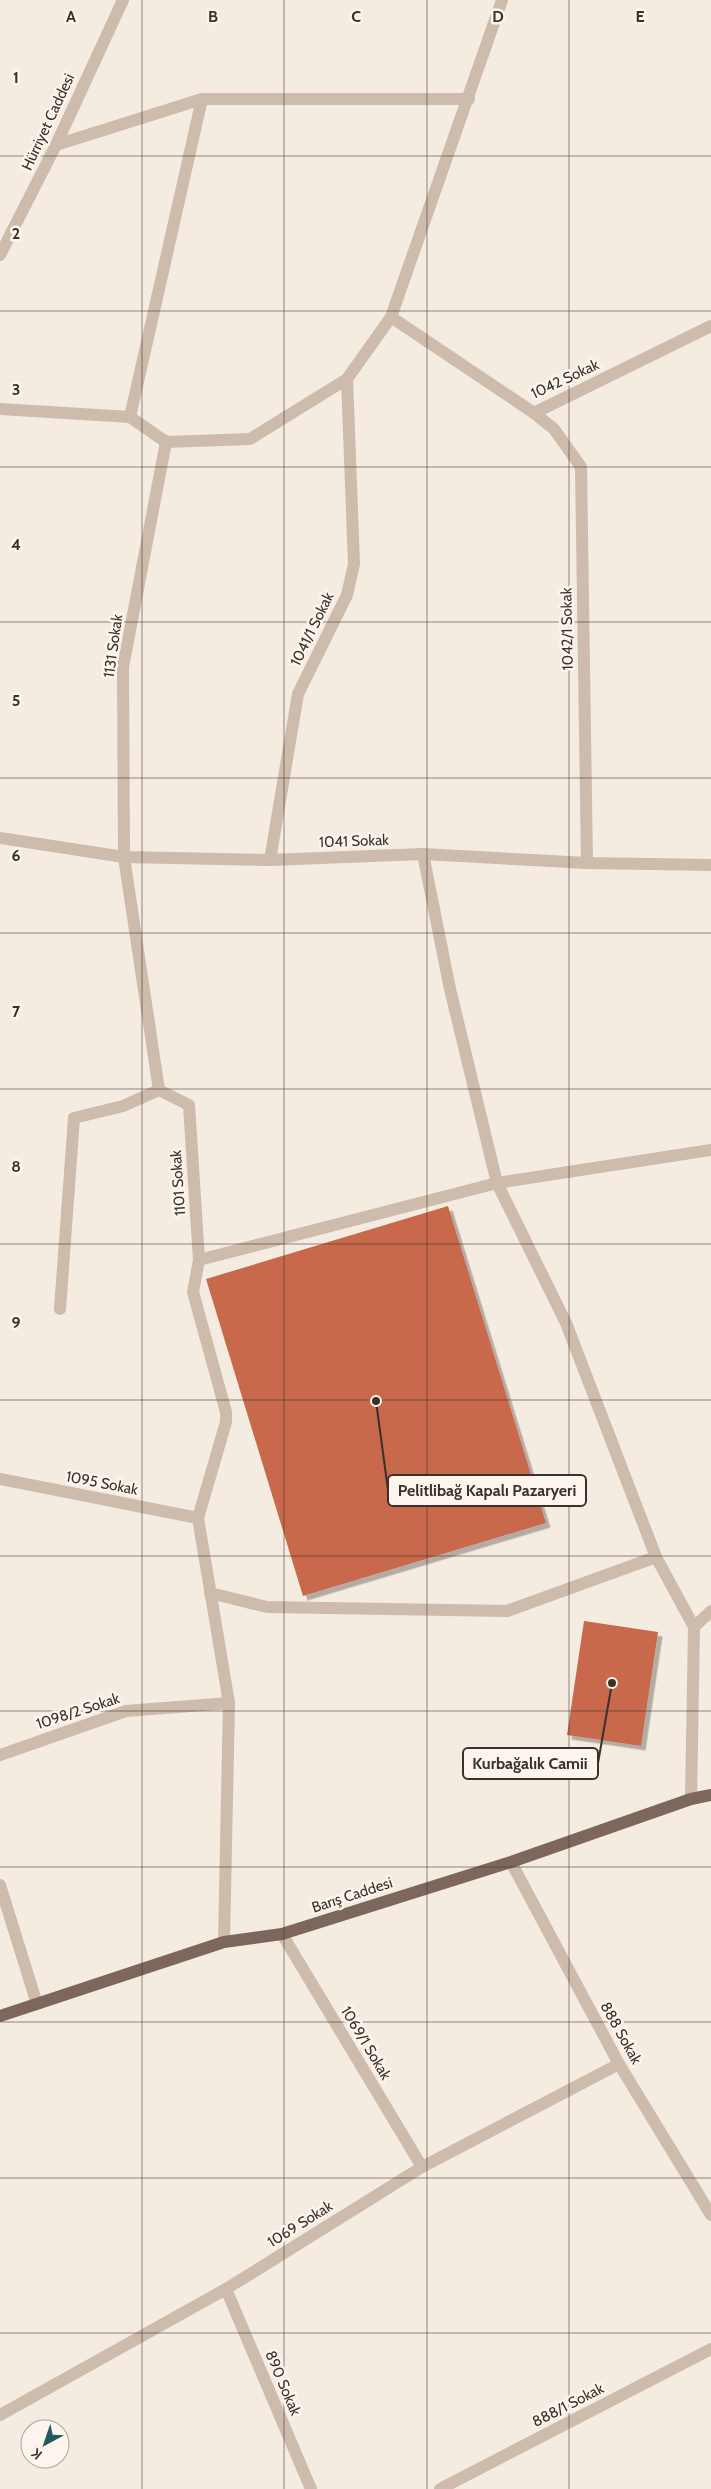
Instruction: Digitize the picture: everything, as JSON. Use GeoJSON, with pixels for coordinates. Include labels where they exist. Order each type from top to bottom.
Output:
{"type":"FeatureCollection","features":[{"type":"Feature","properties":{"kind":"main road","name":"Barış Caddesi"},"geometry":{"type":"LineString","coordinates":[[0,2016],[224,1942],[282,1934],[511,1862],[691,1799],[711,1795]]}},
{"type":"Feature","properties":{"kind":"street","name":"Hürriyet Caddesi"},"geometry":{"type":"LineString","coordinates":[[0,256],[56,145],[123,0]]}},
{"type":"Feature","properties":{"kind":"street"},"geometry":{"type":"LineString","coordinates":[[0,409],[130,417],[166,442],[250,439],[347,379],[391,317],[502,0]]}},
{"type":"Feature","properties":{"kind":"street"},"geometry":{"type":"LineString","coordinates":[[56,145],[202,99],[468,99]]}},
{"type":"Feature","properties":{"kind":"street"},"geometry":{"type":"LineString","coordinates":[[130,417],[202,99]]}},
{"type":"Feature","properties":{"kind":"street","name":"1042 Sokak"},"geometry":{"type":"LineString","coordinates":[[391,317],[534,413],[711,326]]}},
{"type":"Feature","properties":{"kind":"street","name":"1041/1 Sokak"},"geometry":{"type":"LineString","coordinates":[[270,860],[298,694],[347,595],[354,564],[347,379]]}},
{"type":"Feature","properties":{"kind":"street","name":"1042/1 Sokak"},"geometry":{"type":"LineString","coordinates":[[534,413],[554,429],[581,468],[587,863]]}},
{"type":"Feature","properties":{"kind":"street","name":"1131 Sokak"},"geometry":{"type":"LineString","coordinates":[[124,857],[123,667],[166,442]]}},
{"type":"Feature","properties":{"kind":"street","name":"1041 Sokak"},"geometry":{"type":"LineString","coordinates":[[0,838],[124,857],[270,860],[423,854],[587,863],[711,865]]}},
{"type":"Feature","properties":{"kind":"street"},"geometry":{"type":"LineString","coordinates":[[423,854],[450,989],[497,1183],[566,1324],[656,1557],[694,1627],[691,1799]]}},
{"type":"Feature","properties":{"kind":"street"},"geometry":{"type":"LineString","coordinates":[[60,1310],[74,1118],[123,1106],[159,1090],[124,857]]}},
{"type":"Feature","properties":{"kind":"street","name":"1101 Sokak"},"geometry":{"type":"LineString","coordinates":[[159,1090],[189,1105],[199,1260],[193,1292],[226,1412],[226,1422],[198,1518]]}},
{"type":"Feature","properties":{"kind":"street"},"geometry":{"type":"LineString","coordinates":[[199,1260],[497,1183],[711,1150]]}},
{"type":"Feature","properties":{"kind":"street","name":"1095 Sokak"},"geometry":{"type":"LineString","coordinates":[[0,1479],[198,1518]]}},
{"type":"Feature","properties":{"kind":"street"},"geometry":{"type":"LineString","coordinates":[[198,1518],[229,1703],[224,1942]]}},
{"type":"Feature","properties":{"kind":"street"},"geometry":{"type":"LineString","coordinates":[[210,1593],[267,1607],[507,1611],[656,1557]]}},
{"type":"Feature","properties":{"kind":"street"},"geometry":{"type":"LineString","coordinates":[[694,1627],[711,1611]]}},
{"type":"Feature","properties":{"kind":"street","name":"1098/2 Sokak"},"geometry":{"type":"LineString","coordinates":[[0,1755],[126,1712],[229,1703]]}},
{"type":"Feature","properties":{"kind":"street","name":"888 Sokak"},"geometry":{"type":"LineString","coordinates":[[511,1862],[619,2064],[711,2215]]}},
{"type":"Feature","properties":{"kind":"street"},"geometry":{"type":"LineString","coordinates":[[0,1885],[37,2004]]}},
{"type":"Feature","properties":{"kind":"street","name":"1069/1 Sokak"},"geometry":{"type":"LineString","coordinates":[[282,1934],[422,2168]]}},
{"type":"Feature","properties":{"kind":"street","name":"1069 Sokak"},"geometry":{"type":"LineString","coordinates":[[0,2416],[226,2289],[422,2168],[619,2064]]}},
{"type":"Feature","properties":{"kind":"street","name":"890 Sokak"},"geometry":{"type":"LineString","coordinates":[[226,2289],[311,2489]]}},
{"type":"Feature","properties":{"kind":"street","name":"888/1 Sokak"},"geometry":{"type":"LineString","coordinates":[[440,2489],[711,2349]]}},
{"type":"Feature","properties":{"kind":"building"},"geometry":{"type":"Polygon","coordinates":[[[448,1206],[546,1523],[303,1596],[206,1279],[448,1206]]]}},
{"type":"Feature","properties":{"kind":"building"},"geometry":{"type":"Polygon","coordinates":[[[584,1621],[658,1632],[641,1746],[567,1735],[584,1621]]]}},
{"type":"Feature","properties":{"kind":"place","name":"Pelitlibağ Kapalı Pazaryeri"},"geometry":{"type":"Point","coordinates":[376,1401]}},
{"type":"Feature","properties":{"kind":"place","name":"Kurbağalık Camii"},"geometry":{"type":"Point","coordinates":[612,1683]}}]}
